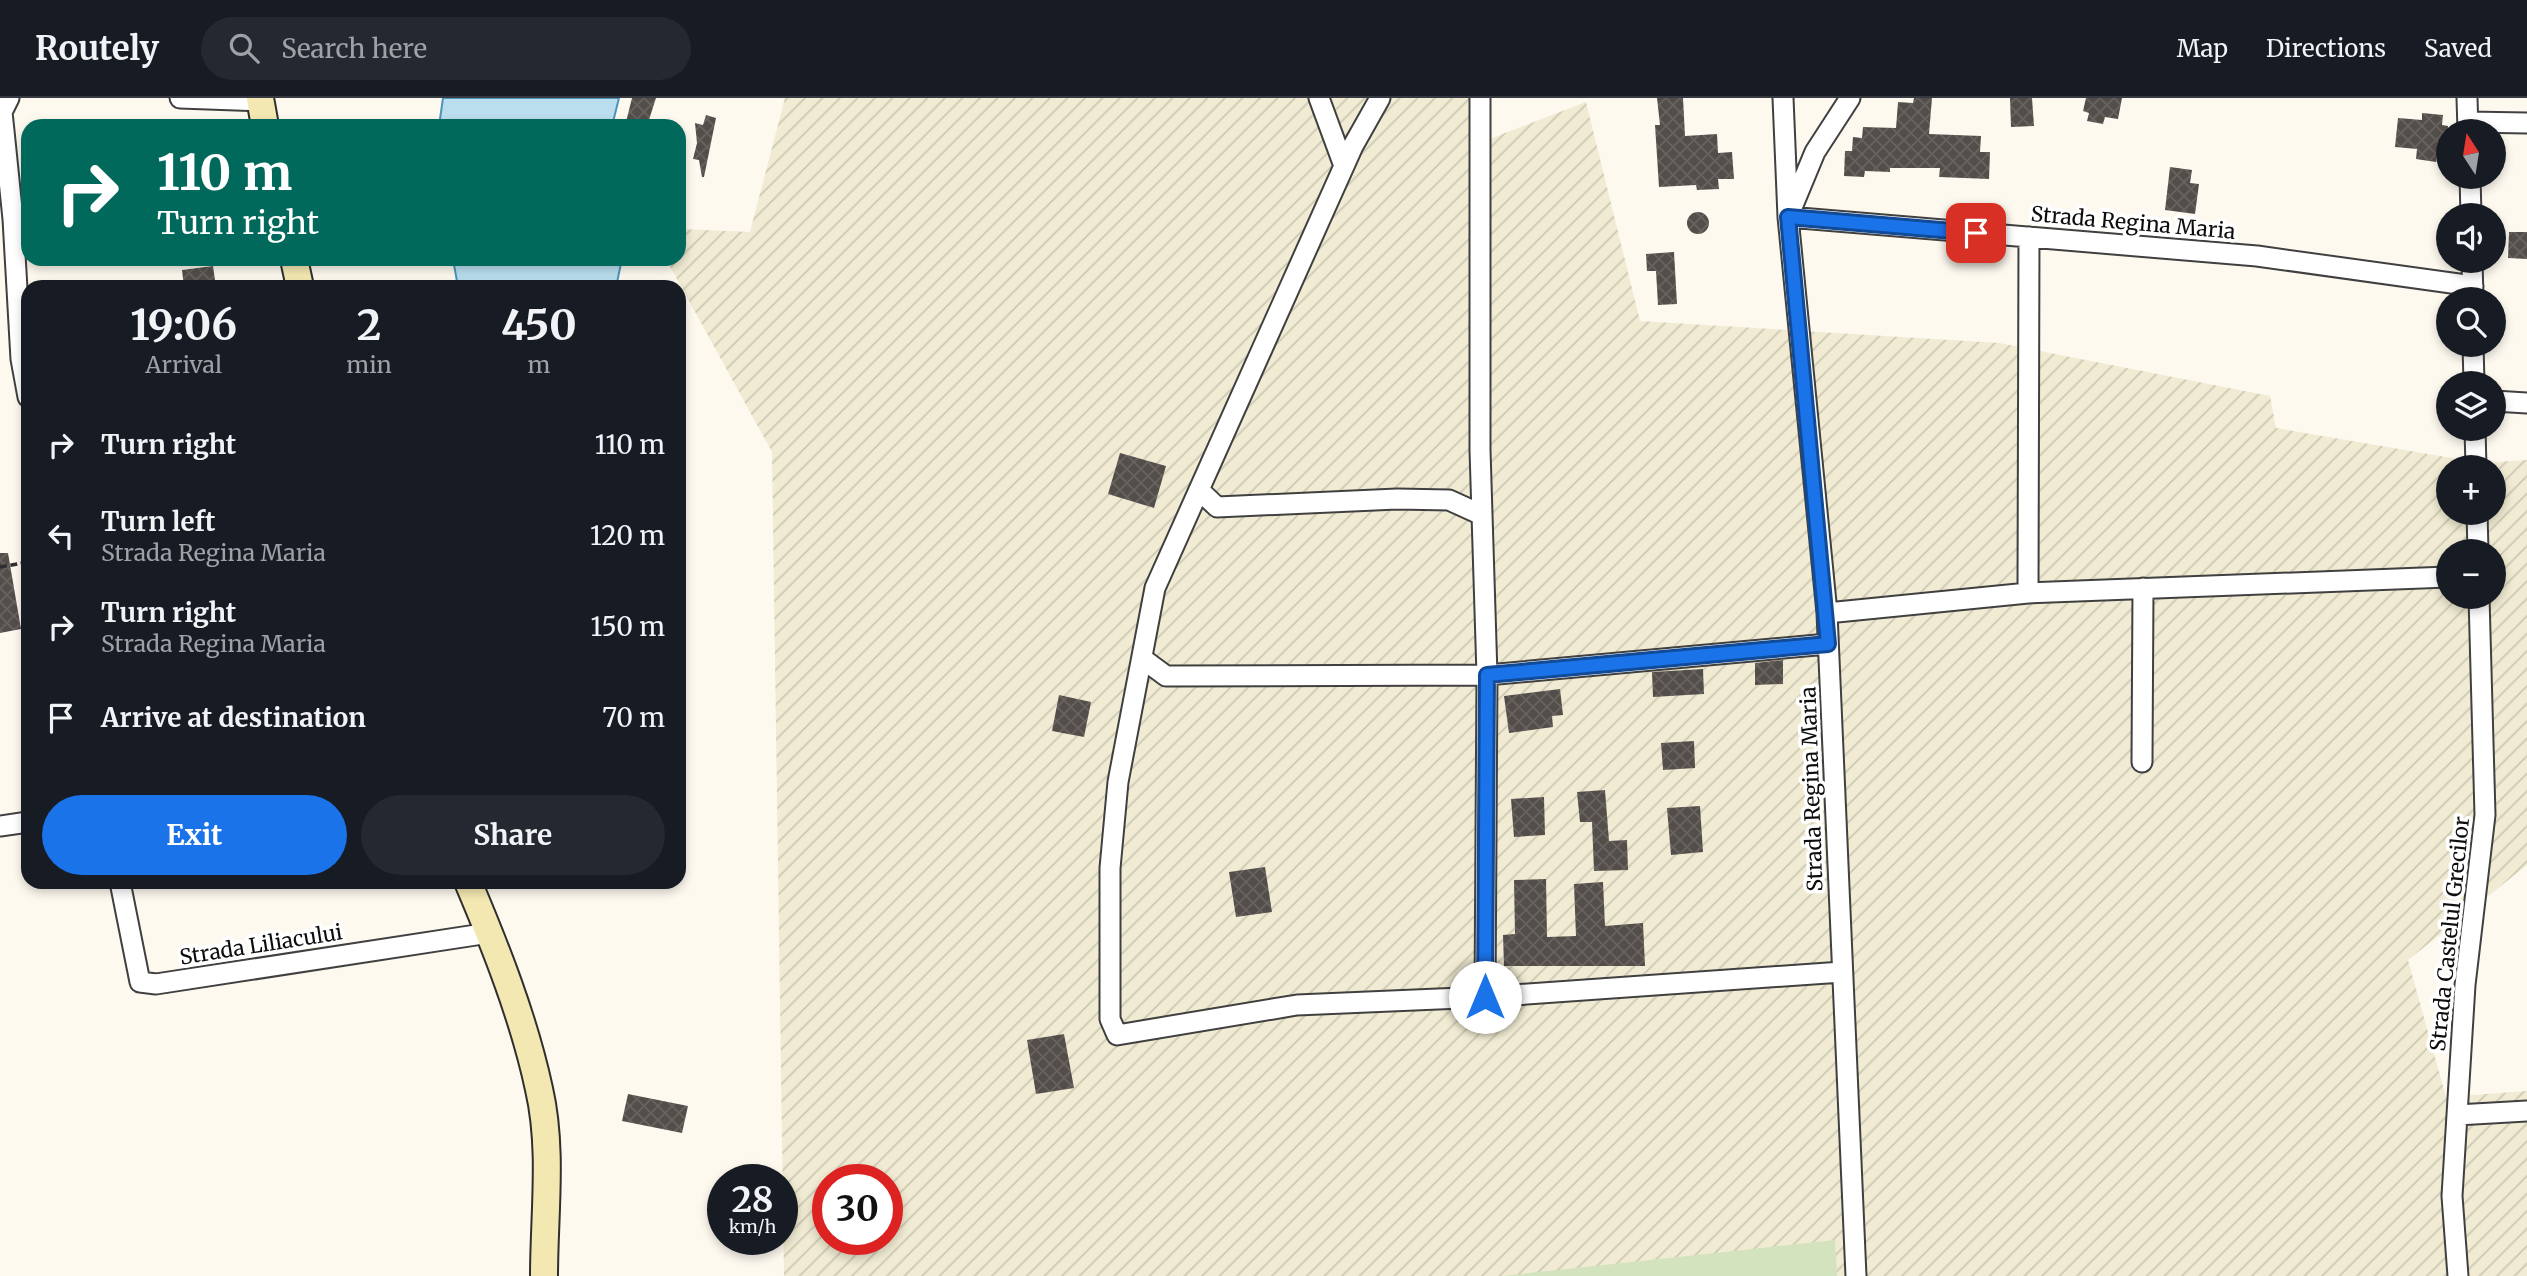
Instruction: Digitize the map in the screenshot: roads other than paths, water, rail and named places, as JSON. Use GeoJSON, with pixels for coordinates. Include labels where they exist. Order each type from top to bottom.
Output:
{"type":"FeatureCollection","features":[{"type":"Feature","properties":{"kind":"street"},"geometry":{"type":"LineString","coordinates":[[9,98],[2,112],[13,219],[21,364]]}},
{"type":"Feature","properties":{"kind":"street"},"geometry":{"type":"LineString","coordinates":[[180,98],[262,108]]}},
{"type":"Feature","properties":{"kind":"street"},"geometry":{"type":"LineString","coordinates":[[1319,98],[1344,166]]}},
{"type":"Feature","properties":{"kind":"street"},"geometry":{"type":"LineString","coordinates":[[1380,98],[1344,166],[1155,588],[1118,782],[1110,868],[1110,1019],[1118,1035],[1297,1005],[1485,997],[1842,972]]}},
{"type":"Feature","properties":{"kind":"street"},"geometry":{"type":"LineString","coordinates":[[1480,98],[1482,515],[1487,675],[1485,997]]}},
{"type":"Feature","properties":{"kind":"street"},"geometry":{"type":"LineString","coordinates":[[1783,98],[1788,217]]}},
{"type":"Feature","properties":{"kind":"street","name":"Strada Regina Maria"},"geometry":{"type":"LineString","coordinates":[[1850,98],[1815,152],[1788,217],[1827,613],[1856,1276]]}},
{"type":"Feature","properties":{"kind":"street"},"geometry":{"type":"LineString","coordinates":[[2468,98],[2468,119]]}},
{"type":"Feature","properties":{"kind":"street"},"geometry":{"type":"LineString","coordinates":[[2506,124],[2527,123]]}},
{"type":"Feature","properties":{"kind":"street","name":"Strada Regina Maria"},"geometry":{"type":"LineString","coordinates":[[1788,217],[2258,256],[2438,287]]}},
{"type":"Feature","properties":{"kind":"street"},"geometry":{"type":"LineString","coordinates":[[2028,593],[2029,237]]}},
{"type":"Feature","properties":{"kind":"street"},"geometry":{"type":"LineString","coordinates":[[2506,401],[2527,402]]}},
{"type":"Feature","properties":{"kind":"street"},"geometry":{"type":"LineString","coordinates":[[1199,490],[1217,507],[1396,499],[1450,500],[1482,515]]}},
{"type":"Feature","properties":{"kind":"street"},"geometry":{"type":"LineString","coordinates":[[1827,613],[2028,593],[2436,577]]}},
{"type":"Feature","properties":{"kind":"street"},"geometry":{"type":"LineString","coordinates":[[2142,762],[2143,588]]}},
{"type":"Feature","properties":{"kind":"street","name":"Strada Castelul Grecilor"},"geometry":{"type":"LineString","coordinates":[[2458,1276],[2452,1196],[2465,985],[2485,815],[2479,609]]}},
{"type":"Feature","properties":{"kind":"street"},"geometry":{"type":"LineString","coordinates":[[1143,659],[1166,676],[1487,675],[1828,644]]}},
{"type":"Feature","properties":{"kind":"street"},"geometry":{"type":"LineString","coordinates":[[0,826],[21,823]]}},
{"type":"Feature","properties":{"kind":"street","name":"Strada Liliacului"},"geometry":{"type":"LineString","coordinates":[[121,889],[140,982],[156,984],[489,933]]}},
{"type":"Feature","properties":{"kind":"street"},"geometry":{"type":"LineString","coordinates":[[471,889],[489,933],[540,1090],[546,1143],[544,1276]]}},
{"type":"Feature","properties":{"kind":"street"},"geometry":{"type":"LineString","coordinates":[[2457,1115],[2527,1111]]}},
{"type":"Feature","properties":{"kind":"water"},"geometry":{"type":"Polygon","coordinates":[[[443,98],[619,98],[614,119],[440,119],[443,98]]]}},
{"type":"Feature","properties":{"kind":"water"},"geometry":{"type":"Polygon","coordinates":[[[454,266],[620,266],[618,280],[457,280],[454,266]]]}}]}
